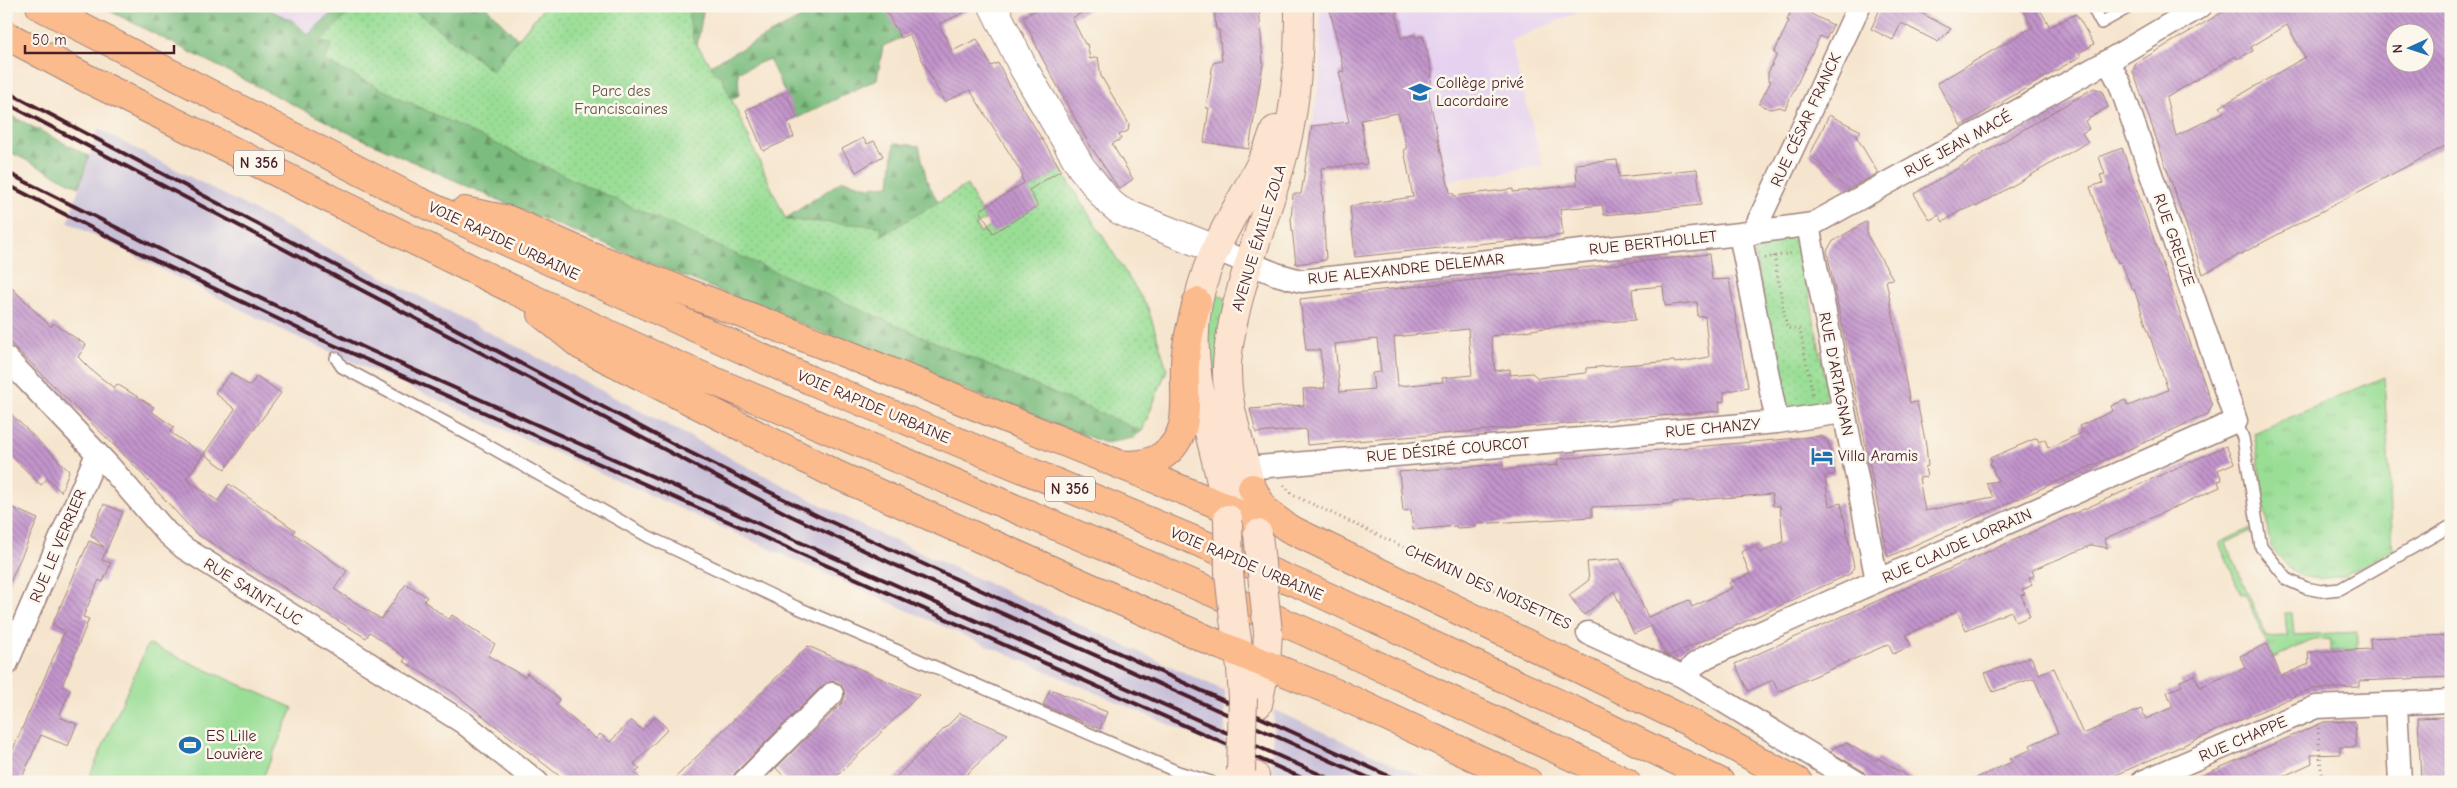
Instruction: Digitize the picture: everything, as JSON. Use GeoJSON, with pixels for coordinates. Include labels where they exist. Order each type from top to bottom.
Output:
{"type":"FeatureCollection","features":[{"type":"Feature","properties":{"kind":"highway","name":"VOIE RAPIDE URBAINE"},"geometry":{"type":"LineString","coordinates":[[40,6],[418,201],[810,380],[1311,590],[1576,711],[1720,782]]}},
{"type":"Feature","properties":{"kind":"highway","name":"N 356"},"geometry":{"type":"LineString","coordinates":[[6,35],[88,79],[512,289],[712,381],[1304,631],[1626,782]]}},
{"type":"Feature","properties":{"kind":"highway"},"geometry":{"type":"LineString","coordinates":[[418,201],[509,220],[602,260],[846,354],[1120,464],[1247,519],[1295,531],[1691,723],[1798,782]]}},
{"type":"Feature","properties":{"kind":"highway"},"geometry":{"type":"LineString","coordinates":[[512,289],[580,345],[835,474],[1398,721],[1528,782]]}},
{"type":"Feature","properties":{"kind":"highway"},"geometry":{"type":"LineString","coordinates":[[1120,464],[1131,465],[1150,462],[1168,451],[1180,439],[1184,419],[1186,350],[1197,302]]}},
{"type":"Feature","properties":{"kind":"highway"},"geometry":{"type":"LineString","coordinates":[[1247,519],[1260,504],[1249,478]]}},
{"type":"Feature","properties":{"kind":"main road","name":"AVENUE ÉMILE ZOLA"},"geometry":{"type":"LineString","coordinates":[[1247,519],[1199,389],[1194,350],[1197,302],[1215,248],[1260,166],[1276,128],[1282,87],[1280,6]]}},
{"type":"Feature","properties":{"kind":"main road","name":"AVENUE ÉMILE ZOLA"},"geometry":{"type":"LineString","coordinates":[[1249,478],[1230,402],[1227,371],[1232,330],[1250,263],[1285,149],[1295,103],[1299,51],[1299,6]]}},
{"type":"Feature","properties":{"kind":"main road","name":"AVENUE ÉMILE ZOLA"},"geometry":{"type":"LineString","coordinates":[[1199,389],[1212,412],[1226,450],[1249,478]]}},
{"type":"Feature","properties":{"kind":"main road"},"geometry":{"type":"LineString","coordinates":[[1247,519],[1268,633],[1266,664],[1250,701]]}},
{"type":"Feature","properties":{"kind":"main road"},"geometry":{"type":"LineString","coordinates":[[1247,519],[1229,573],[1240,618],[1266,664]]}},
{"type":"Feature","properties":{"kind":"main road"},"geometry":{"type":"LineString","coordinates":[[1240,618],[1238,652],[1250,701],[1248,778]]}},
{"type":"Feature","properties":{"kind":"street"},"geometry":{"type":"LineString","coordinates":[[993,6],[1024,69],[1082,167],[1108,201],[1119,210],[1132,216],[1215,248]]}},
{"type":"Feature","properties":{"kind":"street","name":"RUE CÉSAR FRANCK"},"geometry":{"type":"LineString","coordinates":[[1746,234],[1859,6]]}},
{"type":"Feature","properties":{"kind":"street","name":"RUE JEAN MACÉ"},"geometry":{"type":"LineString","coordinates":[[1746,234],[1808,225],[1826,219],[2108,61],[2201,6]]}},
{"type":"Feature","properties":{"kind":"street","name":"RUE GREUZE"},"geometry":{"type":"LineString","coordinates":[[2108,61],[2120,84],[2236,421]]}},
{"type":"Feature","properties":{"kind":"street","name":"RUE D'ARTAGNAN"},"geometry":{"type":"LineString","coordinates":[[1808,225],[1876,581]]}},
{"type":"Feature","properties":{"kind":"street"},"geometry":{"type":"LineString","coordinates":[[1746,234],[1747,261],[1777,422]]}},
{"type":"Feature","properties":{"kind":"street","name":"RUE BERTHOLLET"},"geometry":{"type":"LineString","coordinates":[[1566,251],[1746,234]]}},
{"type":"Feature","properties":{"kind":"street","name":"RUE ALEXANDRE DELEMAR"},"geometry":{"type":"LineString","coordinates":[[1215,248],[1276,274],[1300,281],[1566,251]]}},
{"type":"Feature","properties":{"kind":"street","name":"RUE SAINT-LUC"},"geometry":{"type":"LineString","coordinates":[[6,358],[97,454],[166,532],[184,548],[464,723],[537,782]]}},
{"type":"Feature","properties":{"kind":"street","name":"RUE CHANZY"},"geometry":{"type":"LineString","coordinates":[[1650,434],[1777,422],[1843,412]]}},
{"type":"Feature","properties":{"kind":"street","name":"RUE CLAUDE LORRAIN"},"geometry":{"type":"LineString","coordinates":[[1684,678],[1694,664],[1706,656],[2236,421]]}},
{"type":"Feature","properties":{"kind":"street","name":"RUE DÉSIRÉ COURCOT"},"geometry":{"type":"LineString","coordinates":[[1249,478],[1650,434]]}},
{"type":"Feature","properties":{"kind":"street","name":"RUE LE VERRIER"},"geometry":{"type":"LineString","coordinates":[[6,665],[97,454]]}},
{"type":"Feature","properties":{"kind":"street","name":"CHEMIN DES NOISETTES"},"geometry":{"type":"LineString","coordinates":[[1588,633],[1684,678],[1856,782]]}},
{"type":"Feature","properties":{"kind":"street"},"geometry":{"type":"LineString","coordinates":[[744,782],[832,694]]}},
{"type":"Feature","properties":{"kind":"street"},"geometry":{"type":"LineString","coordinates":[[2316,707],[2451,701]]}},
{"type":"Feature","properties":{"kind":"street"},"geometry":{"type":"LineString","coordinates":[[2396,704],[2400,782]]}},
{"type":"Feature","properties":{"kind":"street","name":"RUE CHAPPE"},"geometry":{"type":"LineString","coordinates":[[2142,782],[2316,707]]}},
{"type":"Feature","properties":{"kind":"lane"},"geometry":{"type":"LineString","coordinates":[[2092,6],[2101,23],[2131,6]]}},
{"type":"Feature","properties":{"kind":"lane"},"geometry":{"type":"LineString","coordinates":[[336,358],[342,367],[471,436],[649,537],[796,607],[1178,772],[1211,782]]}},
{"type":"Feature","properties":{"kind":"lane"},"geometry":{"type":"LineString","coordinates":[[2236,421],[2243,438],[2261,547],[2288,580],[2306,588],[2321,591],[2340,589],[2451,526]]}},
{"type":"Feature","properties":{"kind":"path"},"geometry":{"type":"LineString","coordinates":[[1747,261],[1812,249]]}},
{"type":"Feature","properties":{"kind":"path"},"geometry":{"type":"LineString","coordinates":[[1774,256],[1787,328],[1800,330],[1813,397]]}},
{"type":"Feature","properties":{"kind":"path","name":"CHEMIN DES NOISETTES"},"geometry":{"type":"LineString","coordinates":[[1293,495],[1588,633]]}},
{"type":"Feature","properties":{"kind":"path"},"geometry":{"type":"LineString","coordinates":[[2316,707],[2322,782]]}},
{"type":"Feature","properties":{"kind":"shaded area"},"geometry":{"type":"Polygon","coordinates":[[[232,6],[339,6],[301,41],[232,6]]]}},
{"type":"Feature","properties":{"kind":"shaded area","name":"Collège privé Lacordaire"},"geometry":{"type":"Polygon","coordinates":[[[1320,6],[1593,6],[1510,41],[1543,166],[1411,186],[1398,113],[1312,128],[1321,70],[1320,6]]]}},
{"type":"Feature","properties":{"kind":"shaded area"},"geometry":{"type":"Polygon","coordinates":[[[98,129],[858,524],[1225,691],[1225,749],[922,617],[282,330],[68,222],[98,129]]]}},
{"type":"Feature","properties":{"kind":"shaded area"},"geometry":{"type":"Polygon","coordinates":[[[1274,710],[1434,782],[1293,782],[1271,771],[1274,710]]]}},
{"type":"Feature","properties":{"kind":"green space"},"geometry":{"type":"Polygon","coordinates":[[[100,6],[261,6],[293,21],[308,35],[339,6],[488,6],[489,10],[518,39],[545,6],[704,6],[697,46],[710,65],[803,17],[810,6],[863,6],[865,10],[875,6],[947,6],[896,28],[901,38],[883,46],[877,79],[797,118],[769,59],[738,72],[739,95],[730,100],[785,219],[843,180],[869,187],[890,185],[894,143],[919,146],[927,181],[938,202],[959,190],[980,233],[1167,369],[1142,431],[1133,438],[1105,443],[916,371],[514,207],[345,131],[100,6]]]}},
{"type":"Feature","properties":{"kind":"green space","name":"Parc des Franciscaines"},"geometry":{"type":"Polygon","coordinates":[[[356,6],[411,6],[411,8],[492,71],[545,6],[687,6],[693,39],[717,75],[720,74],[786,220],[881,226],[881,236],[967,185],[985,220],[975,225],[980,233],[990,227],[1029,190],[1061,170],[1148,308],[1167,369],[1142,431],[730,252],[526,158],[324,61],[332,45],[321,40],[356,6]]]}},
{"type":"Feature","properties":{"kind":"green space"},"geometry":{"type":"Polygon","coordinates":[[[6,113],[89,156],[79,187],[6,150],[6,113]]]}},
{"type":"Feature","properties":{"kind":"green space"},"geometry":{"type":"Polygon","coordinates":[[[1788,237],[1800,244],[1828,395],[1822,405],[1796,411],[1787,409],[1781,401],[1754,251],[1764,241],[1788,237]]]}},
{"type":"Feature","properties":{"kind":"green space"},"geometry":{"type":"Polygon","coordinates":[[[1207,291],[1225,298],[1226,434],[1205,368],[1207,291]]]}},
{"type":"Feature","properties":{"kind":"green space"},"geometry":{"type":"Polygon","coordinates":[[[2384,377],[2393,550],[2344,575],[2320,579],[2301,576],[2290,569],[2270,546],[2254,433],[2384,377]]]}},
{"type":"Feature","properties":{"kind":"green space"},"geometry":{"type":"Polygon","coordinates":[[[2251,528],[2251,531],[2226,543],[2267,637],[2287,636],[2285,613],[2292,613],[2294,635],[2357,632],[2357,649],[2330,651],[2330,639],[2313,640],[2273,658],[2245,594],[2241,594],[2219,543],[2251,528]]]}},
{"type":"Feature","properties":{"kind":"green space","name":"ES Lille Louvière"},"geometry":{"type":"Polygon","coordinates":[[[148,644],[293,708],[261,782],[87,782],[148,644]]]}},
{"type":"Feature","properties":{"kind":"building"},"geometry":{"type":"Polygon","coordinates":[[[883,6],[978,6],[939,24],[952,51],[977,39],[991,66],[998,63],[1013,92],[1061,170],[1029,190],[1038,206],[993,233],[980,210],[1024,183],[1021,177],[1023,175],[970,90],[944,102],[909,34],[901,38],[883,6]]]}},
{"type":"Feature","properties":{"kind":"building"},"geometry":{"type":"Polygon","coordinates":[[[1044,6],[1096,6],[1072,18],[1085,44],[1087,44],[1090,59],[1098,57],[1101,76],[1129,124],[1128,131],[1119,135],[1121,139],[1112,144],[1133,179],[1119,189],[1088,142],[1041,56],[1023,17],[1044,6]]]}},
{"type":"Feature","properties":{"kind":"building"},"geometry":{"type":"Polygon","coordinates":[[[1214,6],[1259,6],[1263,64],[1249,149],[1204,142],[1209,108],[1206,108],[1213,63],[1222,61],[1214,6]]]}},
{"type":"Feature","properties":{"kind":"building"},"geometry":{"type":"Polygon","coordinates":[[[1329,6],[1380,6],[1382,11],[1395,7],[1401,38],[1415,35],[1416,38],[1423,36],[1432,72],[1431,85],[1428,92],[1450,193],[1453,193],[1454,196],[1513,189],[1513,192],[1577,185],[1576,164],[1617,160],[1619,177],[1697,169],[1701,205],[1604,215],[1602,205],[1560,209],[1563,235],[1355,257],[1350,206],[1413,197],[1404,149],[1407,149],[1398,113],[1361,120],[1367,164],[1321,168],[1326,260],[1296,264],[1291,220],[1293,194],[1301,194],[1312,126],[1349,122],[1339,72],[1344,71],[1329,6]]]}},
{"type":"Feature","properties":{"kind":"building"},"geometry":{"type":"Polygon","coordinates":[[[1793,6],[1814,6],[1811,14],[1833,25],[1826,39],[1820,36],[1785,109],[1780,107],[1770,109],[1759,104],[1771,81],[1768,80],[1768,73],[1777,55],[1774,53],[1789,21],[1787,20],[1793,6]]]}},
{"type":"Feature","properties":{"kind":"building"},"geometry":{"type":"Polygon","coordinates":[[[1872,6],[1908,6],[1951,29],[1938,42],[1901,23],[1893,40],[1871,29],[1879,11],[1872,6]]]}},
{"type":"Feature","properties":{"kind":"building"},"geometry":{"type":"Polygon","coordinates":[[[2021,6],[2038,6],[2050,27],[2076,14],[2094,44],[2079,53],[2081,56],[1961,126],[1937,83],[2033,27],[2021,6]]]}},
{"type":"Feature","properties":{"kind":"building"},"geometry":{"type":"Polygon","coordinates":[[[2233,6],[2451,6],[2451,143],[2203,274],[2133,71],[2136,63],[2233,6]],[[2287,25],[2251,47],[2253,51],[2237,59],[2236,56],[2166,98],[2176,136],[2224,112],[2220,107],[2305,57],[2287,25]]]}},
{"type":"Feature","properties":{"kind":"building"},"geometry":{"type":"Polygon","coordinates":[[[2094,88],[2102,91],[2108,107],[2085,121],[2089,129],[2082,133],[2088,142],[1976,207],[1974,205],[1963,211],[1963,209],[1943,222],[1939,215],[1930,220],[1914,194],[2094,88]]]}},
{"type":"Feature","properties":{"kind":"building"},"geometry":{"type":"Polygon","coordinates":[[[786,92],[797,118],[788,122],[794,137],[763,151],[746,110],[786,92]]]}},
{"type":"Feature","properties":{"kind":"building"},"geometry":{"type":"Polygon","coordinates":[[[1829,115],[1861,131],[1856,136],[1878,173],[1847,190],[1810,155],[1829,115]]]}},
{"type":"Feature","properties":{"kind":"building"},"geometry":{"type":"Polygon","coordinates":[[[863,138],[867,144],[874,141],[883,156],[856,172],[842,149],[863,138]]]}},
{"type":"Feature","properties":{"kind":"building"},"geometry":{"type":"Polygon","coordinates":[[[2122,148],[2212,405],[2208,414],[1888,557],[1827,251],[1832,242],[1867,221],[1867,235],[1893,279],[1886,280],[1910,403],[1917,402],[1926,445],[1928,466],[1925,467],[1927,477],[1919,478],[1925,511],[1993,497],[1986,483],[1998,481],[1990,463],[1992,462],[1990,458],[2037,438],[2039,442],[2045,439],[2048,448],[2082,433],[2079,426],[2113,411],[2111,406],[2125,400],[2128,406],[2168,390],[2134,289],[2132,289],[2121,262],[2118,263],[2090,187],[2103,183],[2100,175],[2105,174],[2099,157],[2122,148]]]}},
{"type":"Feature","properties":{"kind":"building"},"geometry":{"type":"Polygon","coordinates":[[[1709,254],[1712,280],[1729,279],[1748,387],[1724,392],[1724,401],[1719,402],[1720,411],[1307,445],[1306,429],[1256,433],[1250,409],[1304,405],[1303,389],[1325,388],[1320,350],[1306,350],[1300,299],[1709,254]],[[1663,286],[1632,289],[1635,320],[1565,325],[1491,336],[1495,371],[1510,369],[1510,375],[1532,373],[1538,378],[1586,373],[1586,368],[1674,361],[1675,363],[1709,357],[1705,316],[1698,317],[1697,302],[1665,306],[1663,286]],[[1468,329],[1394,337],[1398,386],[1443,382],[1442,378],[1472,375],[1468,329]],[[1377,339],[1335,344],[1340,392],[1374,389],[1372,373],[1381,372],[1377,339]]]}},
{"type":"Feature","properties":{"kind":"building"},"geometry":{"type":"Polygon","coordinates":[[[6,282],[51,327],[53,323],[86,345],[78,357],[90,369],[114,388],[117,384],[154,407],[151,411],[174,427],[170,432],[203,455],[186,479],[218,501],[229,484],[295,530],[293,533],[347,571],[334,589],[381,619],[406,584],[427,597],[424,601],[449,620],[452,615],[495,644],[488,656],[525,677],[527,673],[559,699],[556,705],[596,739],[600,734],[610,742],[631,720],[642,730],[655,717],[668,729],[634,764],[640,769],[635,773],[643,782],[567,782],[454,693],[403,661],[406,658],[370,632],[366,638],[195,533],[131,462],[6,339],[6,282]]]}},
{"type":"Feature","properties":{"kind":"building"},"geometry":{"type":"Polygon","coordinates":[[[231,373],[250,386],[257,376],[281,393],[225,469],[204,454],[235,409],[215,393],[231,373]]]}},
{"type":"Feature","properties":{"kind":"building"},"geometry":{"type":"Polygon","coordinates":[[[6,409],[69,471],[61,492],[48,478],[41,485],[6,451],[6,409]]]}},
{"type":"Feature","properties":{"kind":"building"},"geometry":{"type":"Polygon","coordinates":[[[1821,436],[1828,441],[1835,474],[1825,476],[1829,506],[1841,503],[1854,567],[1850,574],[1669,656],[1664,653],[1651,626],[1634,634],[1614,591],[1584,615],[1569,595],[1589,580],[1587,562],[1620,559],[1648,617],[1689,600],[1692,607],[1732,588],[1729,583],[1750,574],[1741,552],[1756,545],[1760,553],[1783,542],[1780,506],[1773,506],[1772,494],[1673,502],[1673,504],[1592,507],[1592,517],[1476,524],[1476,527],[1456,528],[1456,526],[1413,530],[1411,510],[1403,511],[1399,472],[1503,464],[1503,470],[1558,465],[1557,459],[1821,436]]]}},
{"type":"Feature","properties":{"kind":"building"},"geometry":{"type":"Polygon","coordinates":[[[2226,446],[2234,463],[2218,470],[2222,480],[2218,481],[2220,487],[2104,539],[2108,548],[2092,545],[2032,570],[2034,576],[2029,578],[2032,585],[2022,590],[2025,594],[2021,595],[2030,616],[2016,622],[2011,611],[1966,630],[1957,611],[1906,635],[1911,646],[1893,654],[1889,644],[1778,692],[1773,680],[1748,691],[1735,664],[2226,446]]]}},
{"type":"Feature","properties":{"kind":"building"},"geometry":{"type":"Polygon","coordinates":[[[104,504],[123,512],[102,560],[111,563],[103,582],[99,580],[83,617],[89,619],[62,686],[70,690],[59,717],[77,724],[68,746],[41,735],[20,782],[6,782],[6,765],[65,631],[52,625],[89,541],[104,547],[91,535],[104,504]]]}},
{"type":"Feature","properties":{"kind":"building"},"geometry":{"type":"Polygon","coordinates":[[[13,508],[38,519],[6,591],[6,523],[13,508]]]}},
{"type":"Feature","properties":{"kind":"building"},"geometry":{"type":"Polygon","coordinates":[[[2451,635],[2451,677],[2359,681],[2359,687],[2311,689],[2100,782],[1967,782],[2012,762],[2010,759],[2032,749],[2030,745],[2058,733],[2034,678],[1993,692],[1985,673],[2031,657],[2039,674],[2054,668],[2083,734],[2141,709],[2146,719],[2173,707],[2167,692],[2182,686],[2180,681],[2195,675],[2200,687],[2245,668],[2240,656],[2267,644],[2281,676],[2309,664],[2308,652],[2371,649],[2370,638],[2451,635]]]}},
{"type":"Feature","properties":{"kind":"building"},"geometry":{"type":"Polygon","coordinates":[[[808,646],[919,695],[831,782],[789,782],[776,768],[842,703],[845,697],[844,690],[841,684],[835,681],[823,685],[735,773],[731,782],[671,782],[808,646]]]}},
{"type":"Feature","properties":{"kind":"building"},"geometry":{"type":"Polygon","coordinates":[[[1050,689],[1107,712],[1100,729],[1043,705],[1050,689]]]}},
{"type":"Feature","properties":{"kind":"building"},"geometry":{"type":"Polygon","coordinates":[[[960,713],[1008,734],[959,782],[891,782],[960,713]]]}},
{"type":"Feature","properties":{"kind":"building"},"geometry":{"type":"Polygon","coordinates":[[[2451,717],[2451,782],[2421,782],[2418,718],[2451,717]]]}},
{"type":"Feature","properties":{"kind":"building"},"geometry":{"type":"Polygon","coordinates":[[[2355,721],[2356,747],[2340,747],[2340,754],[2311,755],[2312,763],[2271,782],[2187,782],[2324,722],[2355,721]]]}},
{"type":"Feature","properties":{"kind":"building"},"geometry":{"type":"Polygon","coordinates":[[[1847,743],[1876,761],[1878,758],[1916,782],[1869,782],[1863,771],[1831,752],[1833,748],[1847,743]]]}},
{"type":"Feature","properties":{"kind":"railway"},"geometry":{"type":"LineString","coordinates":[[6,91],[675,445],[818,516],[1402,782]]}},
{"type":"Feature","properties":{"kind":"railway"},"geometry":{"type":"LineString","coordinates":[[6,103],[789,515],[914,574],[1378,782]]}},
{"type":"Feature","properties":{"kind":"railway"},"geometry":{"type":"LineString","coordinates":[[6,172],[209,274],[365,348],[1337,782]]}},
{"type":"Feature","properties":{"kind":"railway"},"geometry":{"type":"LineString","coordinates":[[6,184],[146,256],[320,339],[1311,782]]}},
{"type":"Feature","properties":{"kind":"place","name":"Collège privé Lacordaire"},"geometry":{"type":"Point","coordinates":[1420,92]}},
{"type":"Feature","properties":{"kind":"place","name":"Villa Aramis"},"geometry":{"type":"Point","coordinates":[1822,456]}},
{"type":"Feature","properties":{"kind":"place","name":"ES Lille Louvière"},"geometry":{"type":"Point","coordinates":[190,745]}}]}
